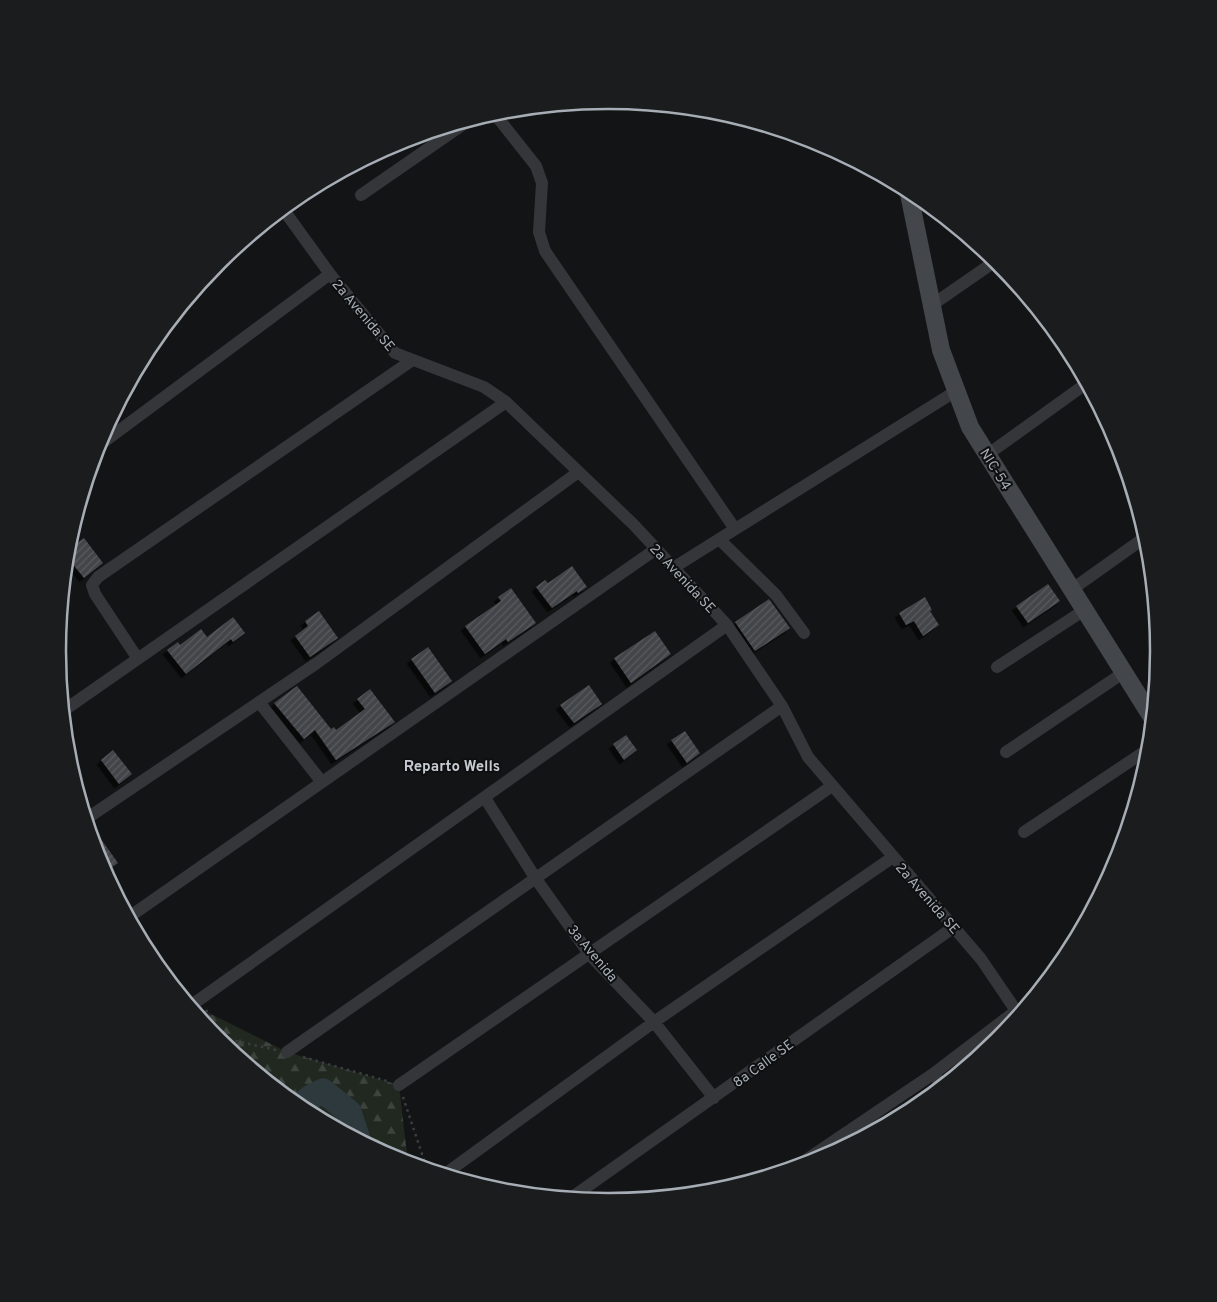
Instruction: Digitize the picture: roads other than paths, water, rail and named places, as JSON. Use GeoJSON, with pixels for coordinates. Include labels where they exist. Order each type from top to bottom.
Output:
{"type":"FeatureCollection","features":[{"type":"Feature","properties":{"kind":"main road","name":"NIC-54"},"geometry":{"type":"LineString","coordinates":[[910,200],[941,350],[970,427],[1083,611],[1147,710]]}},
{"type":"Feature","properties":{"kind":"street"},"geometry":{"type":"LineString","coordinates":[[499,120],[536,166],[542,182],[539,232],[545,251],[735,529]]}},
{"type":"Feature","properties":{"kind":"street"},"geometry":{"type":"LineString","coordinates":[[361,195],[452,132]]}},
{"type":"Feature","properties":{"kind":"street","name":"2a Avenida SE"},"geometry":{"type":"LineString","coordinates":[[287,214],[330,274],[395,353],[411,361],[484,387],[506,402],[577,473],[634,525],[727,625],[782,706],[808,757],[954,927],[981,960],[1016,1009]]}},
{"type":"Feature","properties":{"kind":"street"},"geometry":{"type":"LineString","coordinates":[[932,305],[989,265]]}},
{"type":"Feature","properties":{"kind":"street"},"geometry":{"type":"LineString","coordinates":[[111,437],[330,274]]}},
{"type":"Feature","properties":{"kind":"street"},"geometry":{"type":"LineString","coordinates":[[138,660],[95,594],[92,585],[98,577],[411,361]]}},
{"type":"Feature","properties":{"kind":"street"},"geometry":{"type":"LineString","coordinates":[[987,455],[1082,387]]}},
{"type":"Feature","properties":{"kind":"street"},"geometry":{"type":"LineString","coordinates":[[673,568],[956,391]]}},
{"type":"Feature","properties":{"kind":"street"},"geometry":{"type":"LineString","coordinates":[[69,707],[506,402]]}},
{"type":"Feature","properties":{"kind":"street"},"geometry":{"type":"LineString","coordinates":[[92,815],[317,663],[577,473]]}},
{"type":"Feature","properties":{"kind":"street"},"geometry":{"type":"LineString","coordinates":[[719,539],[776,595],[804,633]]}},
{"type":"Feature","properties":{"kind":"street"},"geometry":{"type":"LineString","coordinates":[[1070,590],[1139,541]]}},
{"type":"Feature","properties":{"kind":"street"},"geometry":{"type":"LineString","coordinates":[[134,913],[656,549]]}},
{"type":"Feature","properties":{"kind":"street"},"geometry":{"type":"LineString","coordinates":[[997,667],[1083,611]]}},
{"type":"Feature","properties":{"kind":"street"},"geometry":{"type":"LineString","coordinates":[[195,1002],[727,625]]}},
{"type":"Feature","properties":{"kind":"street"},"geometry":{"type":"LineString","coordinates":[[1006,752],[1123,673]]}},
{"type":"Feature","properties":{"kind":"street"},"geometry":{"type":"LineString","coordinates":[[259,702],[322,781]]}},
{"type":"Feature","properties":{"kind":"street"},"geometry":{"type":"LineString","coordinates":[[287,1052],[536,880],[782,706]]}},
{"type":"Feature","properties":{"kind":"street"},"geometry":{"type":"LineString","coordinates":[[1024,832],[1140,754]]}},
{"type":"Feature","properties":{"kind":"street"},"geometry":{"type":"LineString","coordinates":[[399,1084],[590,955],[832,786]]}},
{"type":"Feature","properties":{"kind":"street","name":"3a Avenida"},"geometry":{"type":"LineString","coordinates":[[485,798],[536,880],[590,955],[654,1022],[714,1098]]}},
{"type":"Feature","properties":{"kind":"street"},"geometry":{"type":"LineString","coordinates":[[451,1170],[654,1022],[893,857]]}},
{"type":"Feature","properties":{"kind":"street","name":"8a Calle SE"},"geometry":{"type":"LineString","coordinates":[[579,1192],[954,927]]}},
{"type":"Feature","properties":{"kind":"street"},"geometry":{"type":"LineString","coordinates":[[843,1140],[999,1026]]}},
{"type":"Feature","properties":{"kind":"street"},"geometry":{"type":"LineString","coordinates":[[933,1074],[939,1081]]}},
{"type":"Feature","properties":{"kind":"waterway"},"geometry":{"type":"LineString","coordinates":[[306,1101],[323,1091],[349,1112],[355,1130]]}},
{"type":"Feature","properties":{"kind":"district","name":"Reparto Wells"},"geometry":{"type":"Point","coordinates":[452,766]}}]}
